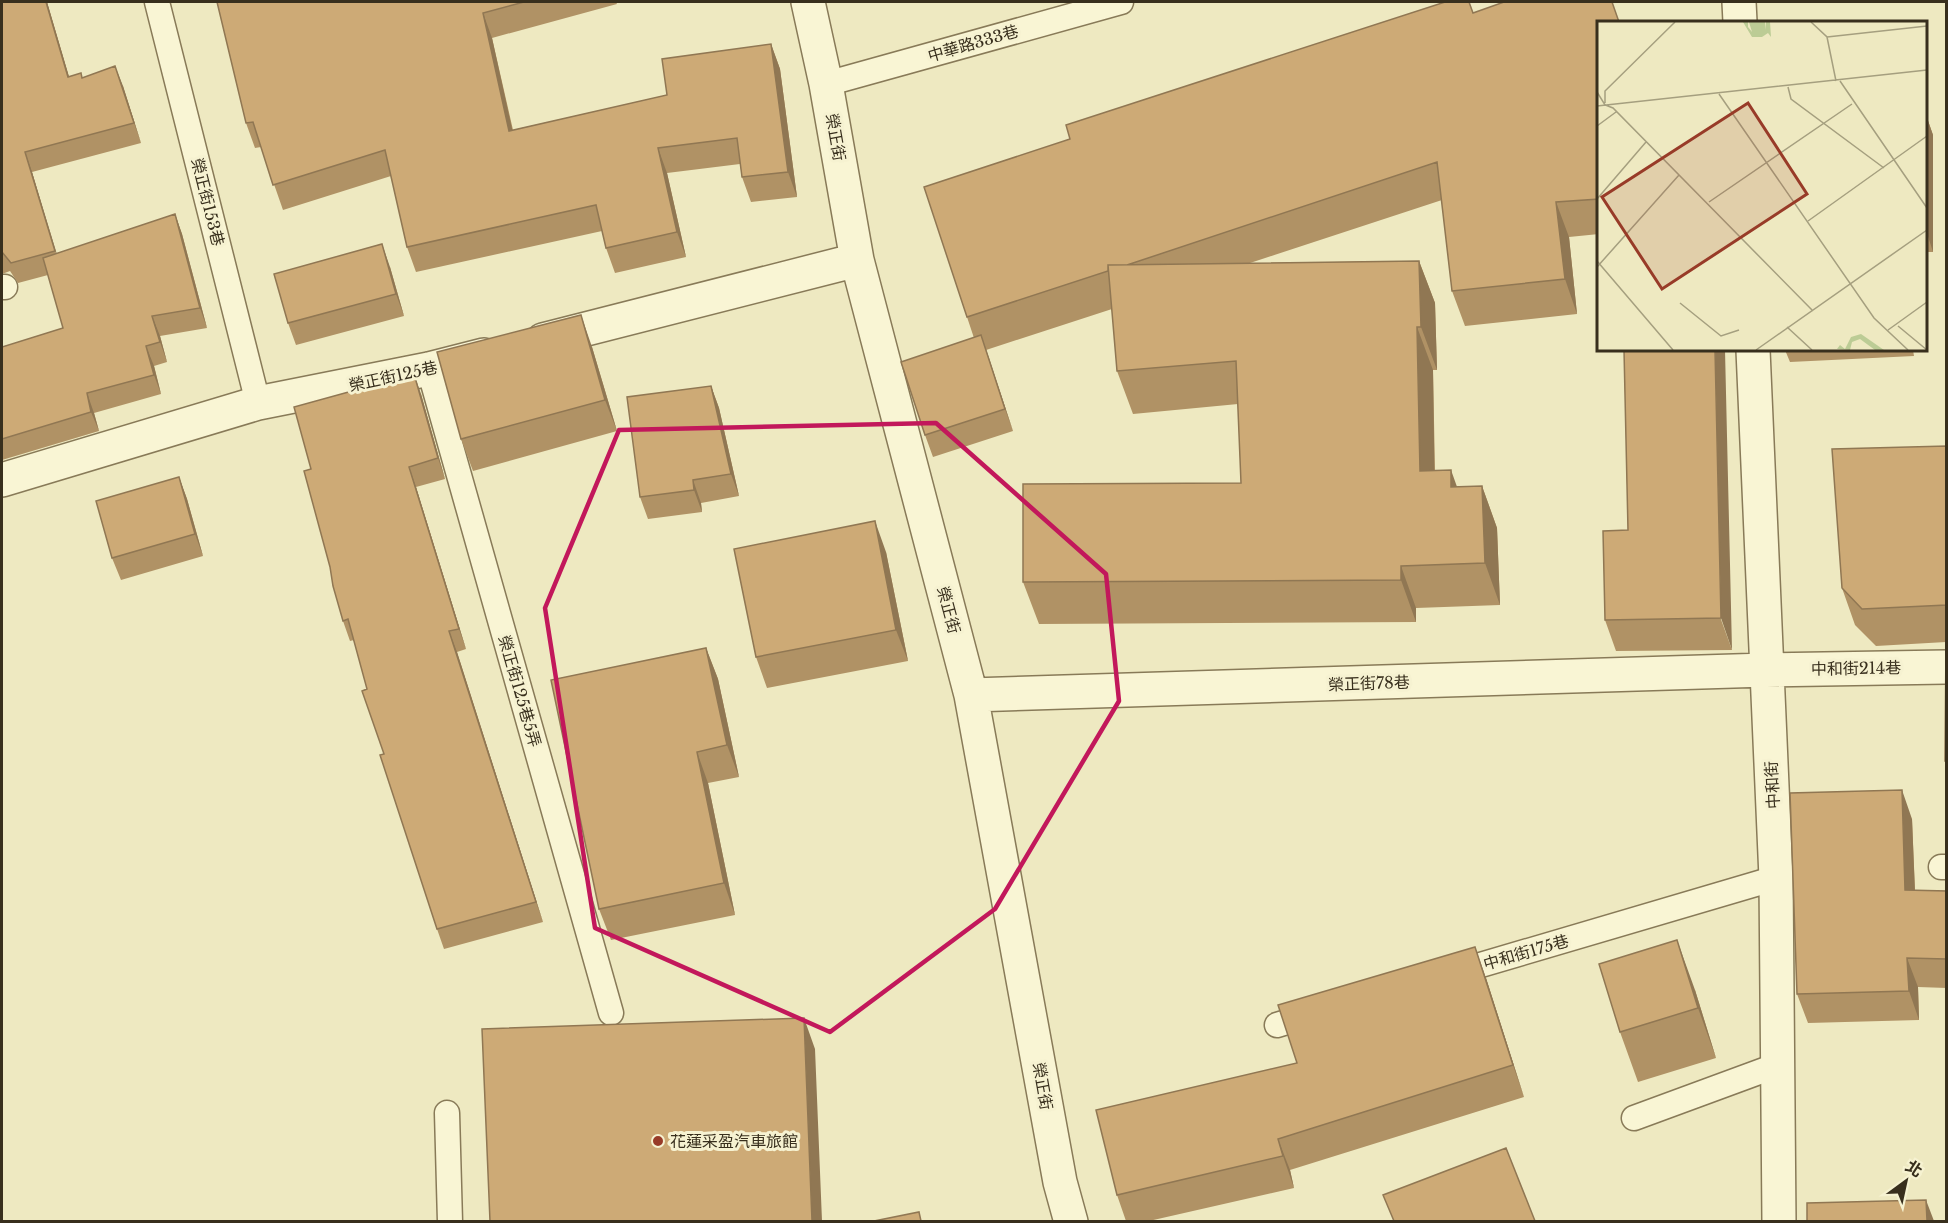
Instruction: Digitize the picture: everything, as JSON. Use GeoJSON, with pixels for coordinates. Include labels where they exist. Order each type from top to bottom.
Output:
{"type":"FeatureCollection","features":[{"type":"Feature","properties":{"kind":"street","name":"榮正街"},"geometry":{"type":"LineString","coordinates":[[808,2],[826,84],[857,260],[971,696],[1060,1182],[1071,1221]]}},
{"type":"Feature","properties":{"kind":"street"},"geometry":{"type":"LineString","coordinates":[[1739,2],[1740,21]]}},
{"type":"Feature","properties":{"kind":"street","name":"榮正街125巷"},"geometry":{"type":"LineString","coordinates":[[2,480],[258,403],[429,369],[857,260]]}},
{"type":"Feature","properties":{"kind":"street","name":"中和街"},"geometry":{"type":"LineString","coordinates":[[1753,351],[1776,878],[1779,1221]]}},
{"type":"Feature","properties":{"kind":"street","name":"中和街214巷"},"geometry":{"type":"LineString","coordinates":[[1766,670],[1947,667]]}},
{"type":"Feature","properties":{"kind":"street","name":"榮正街78巷"},"geometry":{"type":"LineString","coordinates":[[971,696],[1766,670]]}},
{"type":"Feature","properties":{"kind":"lane","name":"榮正街153巷"},"geometry":{"type":"LineString","coordinates":[[157,2],[258,403]]}},
{"type":"Feature","properties":{"kind":"lane","name":"中華路333巷"},"geometry":{"type":"LineString","coordinates":[[826,84],[1121,2]]}},
{"type":"Feature","properties":{"kind":"lane","name":"榮正街125巷5弄"},"geometry":{"type":"LineString","coordinates":[[429,369],[611,1012]]}},
{"type":"Feature","properties":{"kind":"lane","name":"中和街175巷"},"geometry":{"type":"LineString","coordinates":[[1424,982],[1776,878]]}},
{"type":"Feature","properties":{"kind":"lane"},"geometry":{"type":"LineString","coordinates":[[1277,1025],[1334,1008]]}},
{"type":"Feature","properties":{"kind":"lane"},"geometry":{"type":"LineString","coordinates":[[1634,1118],[1778,1065]]}},
{"type":"Feature","properties":{"kind":"lane"},"geometry":{"type":"LineString","coordinates":[[447,1113],[450,1221]]}},
{"type":"Feature","properties":{"kind":"highlighted area"},"geometry":{"type":"Polygon","coordinates":[[[936,423],[1106,574],[1119,701],[995,909],[830,1032],[595,928],[545,608],[619,430],[936,423]]]}},
{"type":"Feature","properties":{"kind":"building"},"geometry":{"type":"Polygon","coordinates":[[[2,2],[46,2],[68,77],[81,73],[82,78],[115,66],[134,123],[25,152],[55,251],[11,263],[2,252],[2,2]]]}},
{"type":"Feature","properties":{"kind":"building"},"geometry":{"type":"Polygon","coordinates":[[[217,2],[524,2],[483,13],[509,131],[667,95],[662,59],[771,44],[788,172],[742,177],[737,138],[658,148],[677,232],[606,248],[596,205],[407,247],[385,150],[273,185],[253,122],[246,123],[217,2]]]}},
{"type":"Feature","properties":{"kind":"building"},"geometry":{"type":"Polygon","coordinates":[[[1445,2],[1469,2],[1473,13],[1504,2],[1612,2],[1619,21],[1597,21],[1597,199],[1556,202],[1565,279],[1452,291],[1437,162],[1127,265],[1108,265],[1108,271],[967,317],[924,187],[1070,139],[1066,125],[1445,2]]]}},
{"type":"Feature","properties":{"kind":"building"},"geometry":{"type":"Polygon","coordinates":[[[175,214],[200,308],[152,316],[160,342],[146,346],[154,375],[87,393],[91,412],[2,439],[2,347],[63,328],[43,258],[175,214]]]}},
{"type":"Feature","properties":{"kind":"building"},"geometry":{"type":"Polygon","coordinates":[[[382,244],[396,294],[288,323],[274,274],[382,244]]]}},
{"type":"Feature","properties":{"kind":"building"},"geometry":{"type":"Polygon","coordinates":[[[1419,261],[1421,327],[1417,327],[1420,471],[1451,470],[1451,487],[1482,486],[1485,563],[1401,566],[1401,580],[1023,582],[1023,484],[1241,483],[1236,361],[1117,371],[1108,265],[1419,261]]]}},
{"type":"Feature","properties":{"kind":"building"},"geometry":{"type":"Polygon","coordinates":[[[581,315],[605,400],[461,439],[437,352],[581,315]]]}},
{"type":"Feature","properties":{"kind":"building"},"geometry":{"type":"Polygon","coordinates":[[[981,335],[1005,409],[925,435],[901,362],[981,335]]]}},
{"type":"Feature","properties":{"kind":"building"},"geometry":{"type":"Polygon","coordinates":[[[1624,351],[1715,351],[1721,618],[1605,620],[1603,531],[1628,530],[1624,351]]]}},
{"type":"Feature","properties":{"kind":"building"},"geometry":{"type":"Polygon","coordinates":[[[414,374],[438,458],[409,467],[459,629],[449,631],[536,902],[437,929],[380,755],[384,754],[362,691],[367,689],[348,619],[343,621],[333,586],[304,471],[311,469],[294,407],[414,374]]]}},
{"type":"Feature","properties":{"kind":"building"},"geometry":{"type":"Polygon","coordinates":[[[711,386],[731,474],[693,480],[694,490],[640,497],[627,397],[711,386]]]}},
{"type":"Feature","properties":{"kind":"building"},"geometry":{"type":"Polygon","coordinates":[[[1947,446],[1947,605],[1862,609],[1842,588],[1832,449],[1947,446]]]}},
{"type":"Feature","properties":{"kind":"building"},"geometry":{"type":"Polygon","coordinates":[[[179,477],[195,534],[112,558],[96,501],[179,477]]]}},
{"type":"Feature","properties":{"kind":"building"},"geometry":{"type":"Polygon","coordinates":[[[875,521],[896,630],[756,657],[734,549],[875,521]]]}},
{"type":"Feature","properties":{"kind":"building"},"geometry":{"type":"Polygon","coordinates":[[[1946,642],[1947,761],[1945,761],[1946,642]]]}},
{"type":"Feature","properties":{"kind":"building"},"geometry":{"type":"Polygon","coordinates":[[[706,648],[727,745],[697,752],[724,883],[599,909],[551,680],[706,648]]]}},
{"type":"Feature","properties":{"kind":"building"},"geometry":{"type":"Polygon","coordinates":[[[1902,790],[1905,890],[1947,891],[1947,959],[1907,958],[1909,991],[1797,994],[1790,793],[1902,790]]]}},
{"type":"Feature","properties":{"kind":"building"},"geometry":{"type":"Polygon","coordinates":[[[1677,940],[1698,1008],[1620,1032],[1599,964],[1677,940]]]}},
{"type":"Feature","properties":{"kind":"building"},"geometry":{"type":"Polygon","coordinates":[[[1475,947],[1513,1065],[1278,1139],[1283,1156],[1117,1195],[1096,1110],[1297,1063],[1278,1005],[1475,947]]]}},
{"type":"Feature","properties":{"kind":"building","name":"花蓮采盈汽車旅館"},"geometry":{"type":"Polygon","coordinates":[[[804,1018],[812,1221],[490,1221],[482,1029],[804,1018]]]}},
{"type":"Feature","properties":{"kind":"building"},"geometry":{"type":"Polygon","coordinates":[[[1506,1148],[1535,1221],[1394,1221],[1383,1195],[1506,1148]]]}},
{"type":"Feature","properties":{"kind":"building"},"geometry":{"type":"Polygon","coordinates":[[[1926,1200],[1927,1221],[1807,1221],[1807,1203],[1926,1200]]]}},
{"type":"Feature","properties":{"kind":"building"},"geometry":{"type":"Polygon","coordinates":[[[919,1212],[921,1221],[874,1221],[919,1212]]]}},
{"type":"Feature","properties":{"kind":"place","name":"花蓮采盈汽車旅館"},"geometry":{"type":"Point","coordinates":[658,1141]}}]}
